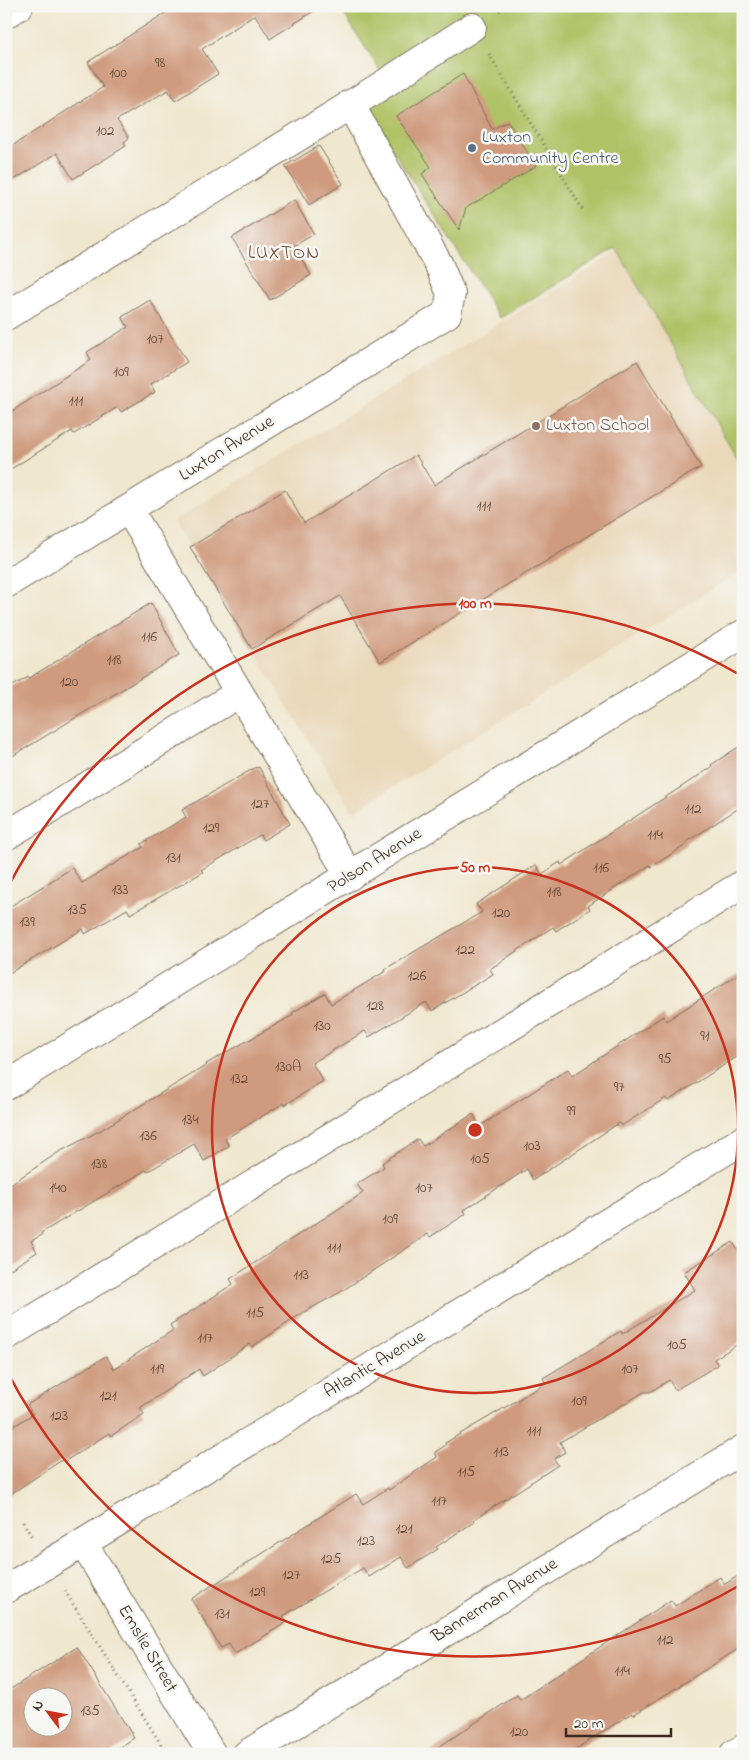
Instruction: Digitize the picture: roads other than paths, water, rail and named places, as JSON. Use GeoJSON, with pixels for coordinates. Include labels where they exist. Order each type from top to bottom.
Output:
{"type":"FeatureCollection","features":[{"type":"Feature","properties":{"kind":"street"},"geometry":{"type":"LineString","coordinates":[[6,14],[19,6]]}},
{"type":"Feature","properties":{"kind":"street"},"geometry":{"type":"LineString","coordinates":[[6,316],[382,86],[472,27]]}},
{"type":"Feature","properties":{"kind":"street","name":"Luxton Avenue"},"geometry":{"type":"LineString","coordinates":[[6,584],[447,314],[451,294],[438,265],[350,104]]}},
{"type":"Feature","properties":{"kind":"street"},"geometry":{"type":"LineString","coordinates":[[128,510],[350,876]]}},
{"type":"Feature","properties":{"kind":"street","name":"Polson Avenue"},"geometry":{"type":"LineString","coordinates":[[6,1086],[743,634]]}},
{"type":"Feature","properties":{"kind":"street"},"geometry":{"type":"LineString","coordinates":[[6,836],[239,693]]}},
{"type":"Feature","properties":{"kind":"street"},"geometry":{"type":"LineString","coordinates":[[6,1336],[743,884]]}},
{"type":"Feature","properties":{"kind":"street","name":"Atlantic Avenue"},"geometry":{"type":"LineString","coordinates":[[6,1589],[83,1544],[743,1140]]}},
{"type":"Feature","properties":{"kind":"street","name":"Bannerman Avenue"},"geometry":{"type":"LineString","coordinates":[[247,1754],[743,1449]]}},
{"type":"Feature","properties":{"kind":"street","name":"Emslie Street"},"geometry":{"type":"LineString","coordinates":[[83,1544],[212,1754]]}},
{"type":"Feature","properties":{"kind":"street"},"geometry":{"type":"LineString","coordinates":[[734,1754],[743,1748]]}},
{"type":"Feature","properties":{"kind":"place","name":"Luxton Community Centre"},"geometry":{"type":"Point","coordinates":[472,148]}},
{"type":"Feature","properties":{"kind":"place","name":"Luxton School"},"geometry":{"type":"Point","coordinates":[536,426]}},
{"type":"Feature","properties":{"kind":"district","name":"LUXTON"},"geometry":{"type":"Point","coordinates":[284,253]}}]}
